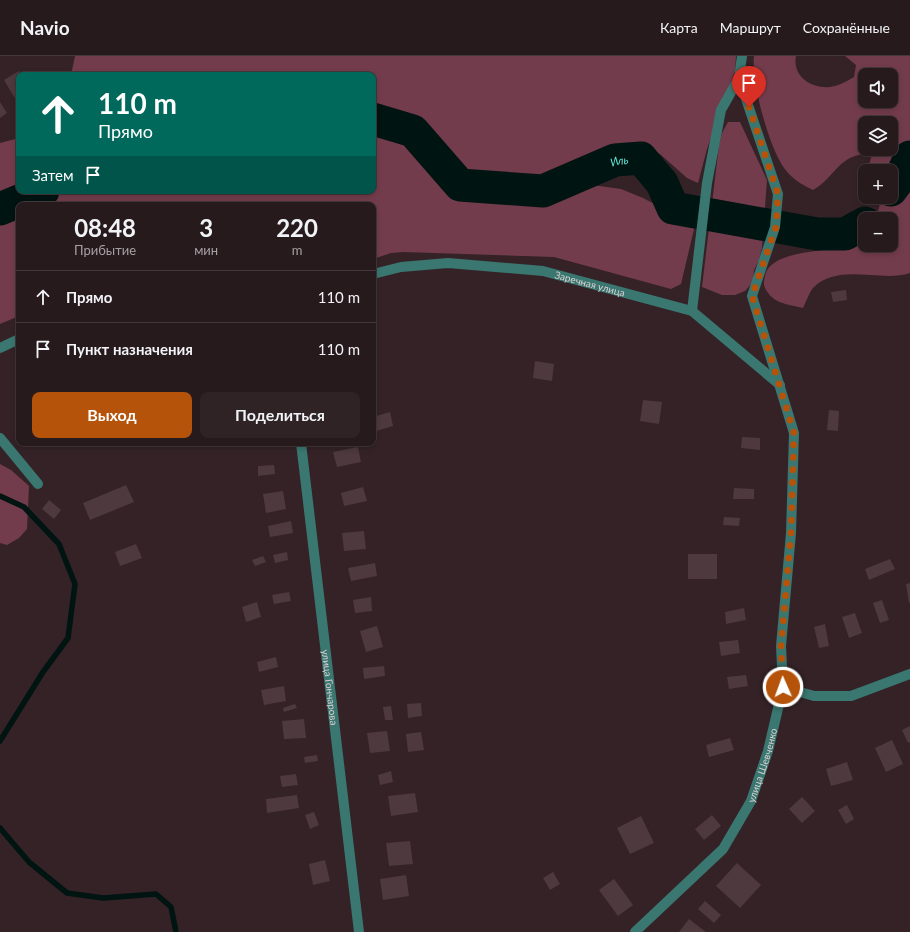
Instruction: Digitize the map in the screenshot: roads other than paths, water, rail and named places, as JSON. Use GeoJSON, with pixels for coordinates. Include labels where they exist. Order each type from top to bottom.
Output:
{"type":"FeatureCollection","features":[{"type":"Feature","properties":{"kind":"street"},"geometry":{"type":"LineString","coordinates":[[692,312],[707,183],[721,110],[739,78],[742,56]]}},
{"type":"Feature","properties":{"kind":"street","name":"улица Шевченко"},"geometry":{"type":"LineString","coordinates":[[634,932],[724,849],[751,801],[768,751],[783,687],[781,646],[791,533],[794,433],[752,296],[776,227],[778,194],[739,78]]}},
{"type":"Feature","properties":{"kind":"street","name":"Заречная улица"},"geometry":{"type":"LineString","coordinates":[[376,273],[401,267],[448,264],[543,271],[692,312],[780,385]]}},
{"type":"Feature","properties":{"kind":"street"},"geometry":{"type":"LineString","coordinates":[[0,348],[16,340]]}},
{"type":"Feature","properties":{"kind":"street"},"geometry":{"type":"LineString","coordinates":[[0,438],[38,484]]}},
{"type":"Feature","properties":{"kind":"street","name":"улица Гончарова"},"geometry":{"type":"LineString","coordinates":[[301,446],[359,932]]}},
{"type":"Feature","properties":{"kind":"street"},"geometry":{"type":"LineString","coordinates":[[783,687],[814,696],[850,696],[910,674]]}},
{"type":"Feature","properties":{"kind":"waterway","name":"Иль"},"geometry":{"type":"LineString","coordinates":[[376,120],[413,131],[460,185],[543,191],[615,160],[641,158],[662,183],[673,208],[817,234],[845,234],[858,227]]}},
{"type":"Feature","properties":{"kind":"waterway","name":"Иль"},"geometry":{"type":"LineString","coordinates":[[898,180],[910,157]]}},
{"type":"Feature","properties":{"kind":"waterway","name":"Иль"},"geometry":{"type":"LineString","coordinates":[[17,202],[36,194]]}},
{"type":"Feature","properties":{"kind":"waterway","name":"Иль"},"geometry":{"type":"LineString","coordinates":[[0,209],[16,202]]}},
{"type":"Feature","properties":{"kind":"waterway"},"geometry":{"type":"LineString","coordinates":[[0,496],[24,507],[59,544],[75,584],[68,638],[43,672],[0,741]]}},
{"type":"Feature","properties":{"kind":"waterway"},"geometry":{"type":"LineString","coordinates":[[0,828],[29,862],[67,893],[103,898],[156,894],[171,907],[176,932]]}}]}
